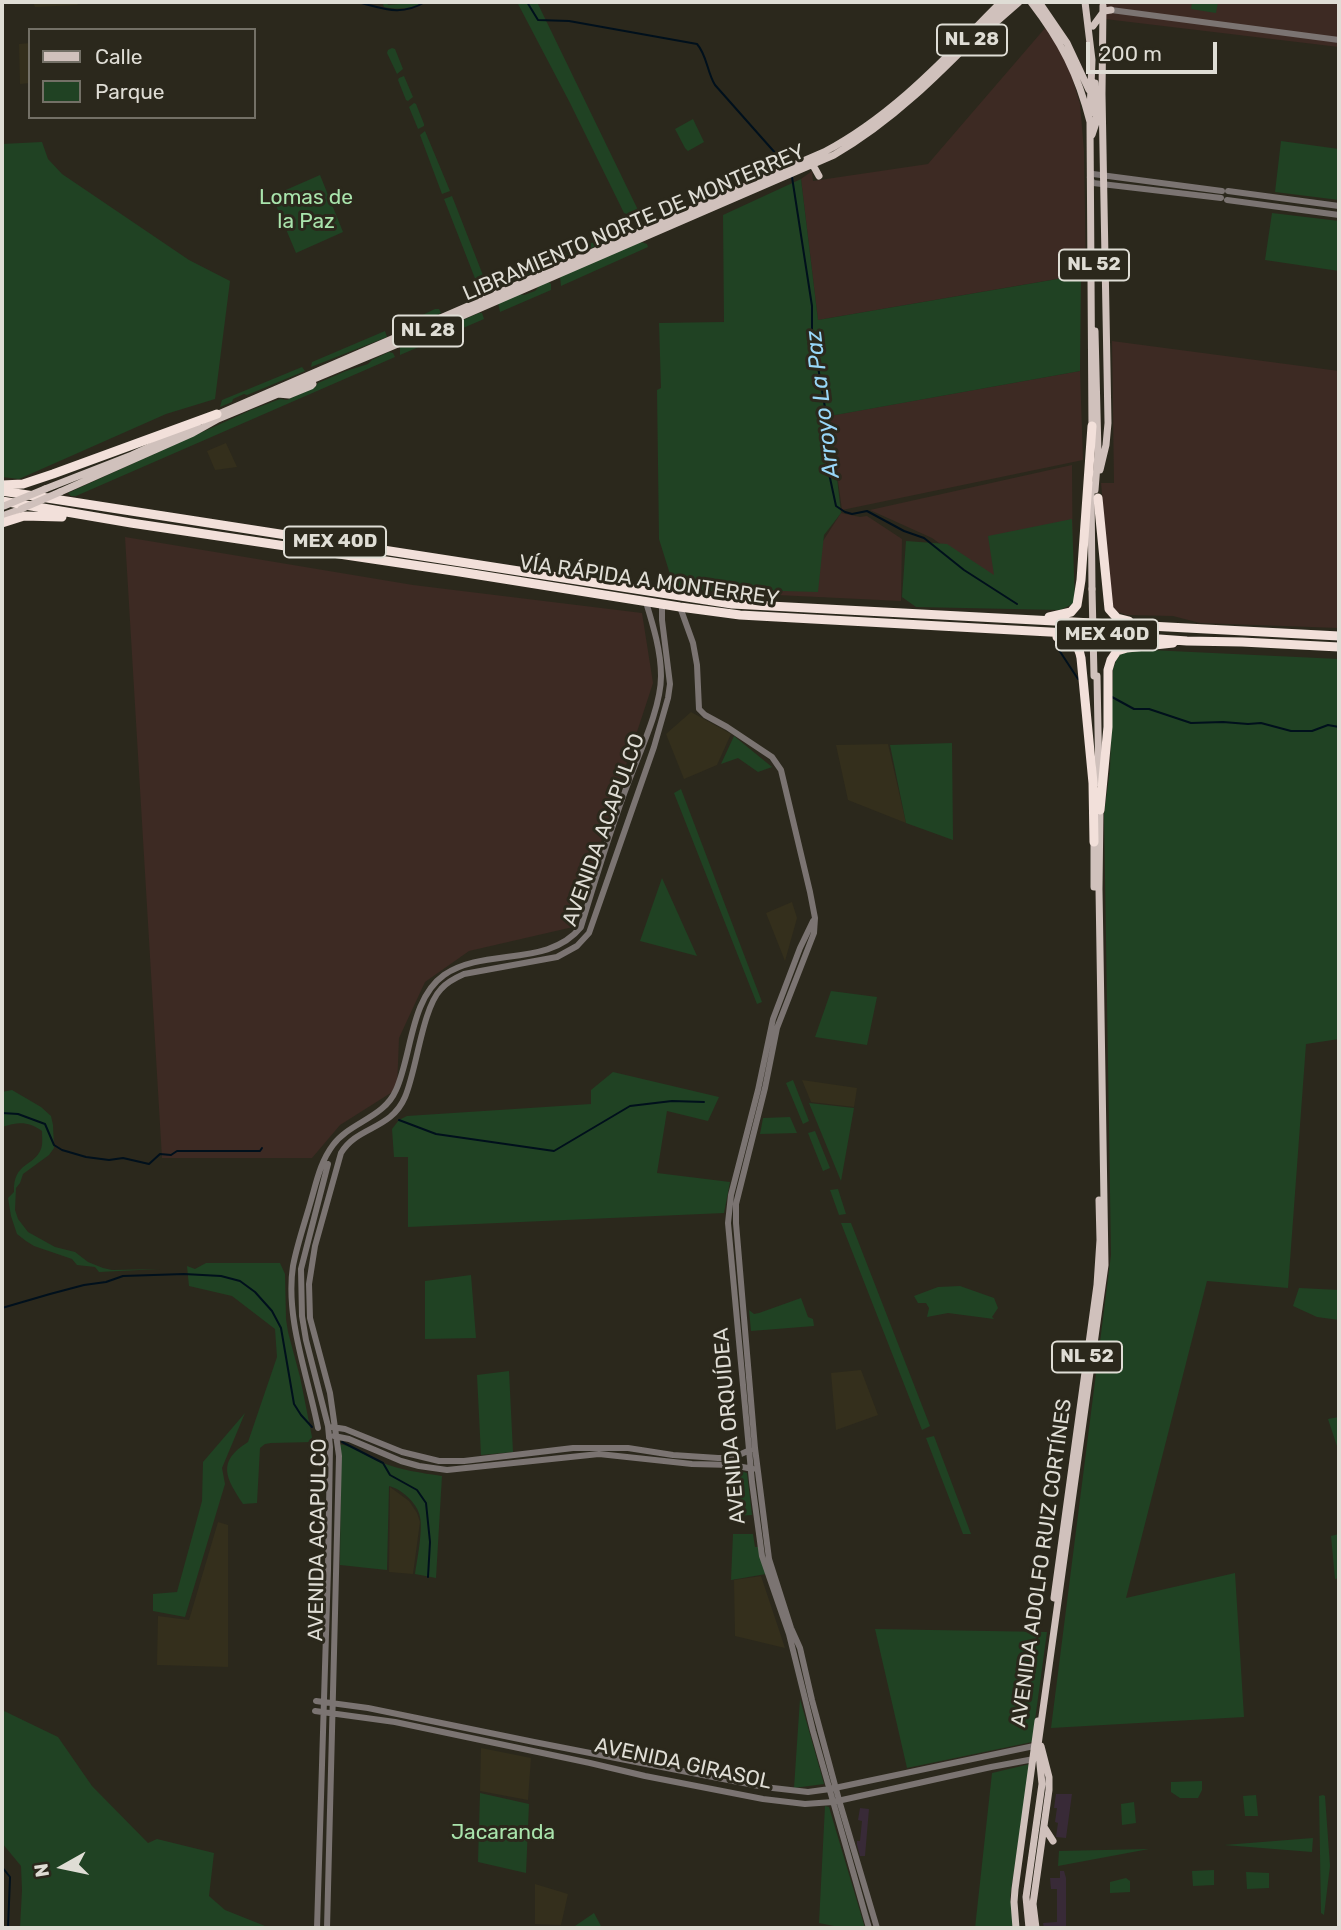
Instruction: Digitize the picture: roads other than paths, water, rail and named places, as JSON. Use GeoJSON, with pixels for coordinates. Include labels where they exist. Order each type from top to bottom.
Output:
{"type":"FeatureCollection","features":[{"type":"Feature","properties":{"kind":"highway"},"geometry":{"type":"LineString","coordinates":[[2,485],[23,484],[217,414]]}},
{"type":"Feature","properties":{"kind":"highway"},"geometry":{"type":"LineString","coordinates":[[1026,619],[1065,614],[1071,612],[1077,604],[1092,425]]}},
{"type":"Feature","properties":{"kind":"highway","name":"MEX 40D"},"geometry":{"type":"LineString","coordinates":[[2,491],[706,601],[1339,636]]}},
{"type":"Feature","properties":{"kind":"highway"},"geometry":{"type":"LineString","coordinates":[[1098,498],[1109,609],[1117,618],[1140,626]]}},
{"type":"Feature","properties":{"kind":"highway","name":"VÍA RÁPIDA A MONTERREY"},"geometry":{"type":"LineString","coordinates":[[8,505],[740,615],[1187,641],[1339,647]]}},
{"type":"Feature","properties":{"kind":"highway"},"geometry":{"type":"LineString","coordinates":[[2,523],[18,517],[36,515],[131,523]]}},
{"type":"Feature","properties":{"kind":"highway"},"geometry":{"type":"LineString","coordinates":[[1028,631],[1070,639],[1079,650],[1093,783],[1094,842]]}},
{"type":"Feature","properties":{"kind":"highway"},"geometry":{"type":"LineString","coordinates":[[1100,810],[1108,727],[1108,670],[1111,660],[1117,652],[1127,648],[1187,641]]}},
{"type":"Feature","properties":{"kind":"main road"},"geometry":{"type":"LineString","coordinates":[[8,505],[180,434],[217,414],[308,378],[833,147],[882,116],[906,96],[1001,2]]}},
{"type":"Feature","properties":{"kind":"main road","name":"LIBRAMIENTO NORTE DE MONTERREY"},"geometry":{"type":"LineString","coordinates":[[2,516],[8,505],[60,492],[308,378],[801,170],[813,170],[824,160],[879,127],[913,100],[1010,2]]}},
{"type":"Feature","properties":{"kind":"main road"},"geometry":{"type":"LineString","coordinates":[[957,55],[1019,2]]}},
{"type":"Feature","properties":{"kind":"main road"},"geometry":{"type":"LineString","coordinates":[[1026,2],[1035,4],[1067,43],[1096,111]]}},
{"type":"Feature","properties":{"kind":"main road"},"geometry":{"type":"LineString","coordinates":[[1090,2],[1106,9]]}},
{"type":"Feature","properties":{"kind":"main road"},"geometry":{"type":"LineString","coordinates":[[1090,2],[1096,111]]}},
{"type":"Feature","properties":{"kind":"main road"},"geometry":{"type":"LineString","coordinates":[[1090,2],[1091,354],[1100,810],[1100,1092]]}},
{"type":"Feature","properties":{"kind":"main road","name":"NL 52"},"geometry":{"type":"LineString","coordinates":[[1035,4],[1060,42],[1079,82],[1092,135],[1090,177],[1098,453],[1095,477],[1094,589]]}},
{"type":"Feature","properties":{"kind":"main road"},"geometry":{"type":"LineString","coordinates":[[1093,26],[1106,9]]}},
{"type":"Feature","properties":{"kind":"main road"},"geometry":{"type":"LineString","coordinates":[[1098,498],[1108,423],[1102,94],[1102,30],[1106,9]]}},
{"type":"Feature","properties":{"kind":"main road"},"geometry":{"type":"LineString","coordinates":[[1095,80],[1102,94]]}},
{"type":"Feature","properties":{"kind":"main road","name":"NL 52"},"geometry":{"type":"LineString","coordinates":[[1092,135],[1096,111]]}},
{"type":"Feature","properties":{"kind":"main road"},"geometry":{"type":"LineString","coordinates":[[813,170],[812,161],[830,153],[833,147]]}},
{"type":"Feature","properties":{"kind":"main road"},"geometry":{"type":"LineString","coordinates":[[790,167],[813,170],[824,160]]}},
{"type":"Feature","properties":{"kind":"main road"},"geometry":{"type":"LineString","coordinates":[[1094,260],[1105,271]]}},
{"type":"Feature","properties":{"kind":"main road"},"geometry":{"type":"LineString","coordinates":[[1091,354],[1092,343],[1099,338],[1104,342],[1108,374]]}},
{"type":"Feature","properties":{"kind":"main road"},"geometry":{"type":"LineString","coordinates":[[1094,842],[1096,676]]}},
{"type":"Feature","properties":{"kind":"main road","name":"NL 52"},"geometry":{"type":"LineString","coordinates":[[1094,842],[1096,965]]}},
{"type":"Feature","properties":{"kind":"main road","name":"AVENIDA ADOLFO RUIZ CORTÍNES"},"geometry":{"type":"LineString","coordinates":[[1019,1928],[1014,1902],[1015,1889],[1038,1750],[1098,1277],[1100,1092],[1096,965]]}},
{"type":"Feature","properties":{"kind":"main road"},"geometry":{"type":"LineString","coordinates":[[1029,1928],[1026,1897],[1042,1784],[1038,1750]]}},
{"type":"Feature","properties":{"kind":"main road","name":"AVENIDA ADOLFO RUIZ CORTÍNES"},"geometry":{"type":"LineString","coordinates":[[1037,1928],[1033,1904],[1049,1777],[1038,1750]]}},
{"type":"Feature","properties":{"kind":"main road"},"geometry":{"type":"LineString","coordinates":[[1044,1826],[1053,1841]]}},
{"type":"Feature","properties":{"kind":"street"},"geometry":{"type":"LineString","coordinates":[[1106,9],[1339,40]]}},
{"type":"Feature","properties":{"kind":"street"},"geometry":{"type":"LineString","coordinates":[[1090,177],[1162,188],[1339,206]]}},
{"type":"Feature","properties":{"kind":"street"},"geometry":{"type":"LineString","coordinates":[[1225,195],[1339,215]]}},
{"type":"Feature","properties":{"kind":"street"},"geometry":{"type":"LineString","coordinates":[[1310,211],[1311,202]]}},
{"type":"Feature","properties":{"kind":"street"},"geometry":{"type":"LineString","coordinates":[[1320,212],[1322,204]]}},
{"type":"Feature","properties":{"kind":"street","name":"AVENIDA ACAPULCO"},"geometry":{"type":"LineString","coordinates":[[318,1428],[294,1323],[292,1288],[298,1245],[326,1156],[341,1135],[376,1114],[391,1099],[420,1007],[435,982],[463,965],[559,946],[574,936],[581,927],[629,779],[648,734],[658,696],[661,676],[646,601]]}},
{"type":"Feature","properties":{"kind":"street","name":"AVENIDA ACAPULCO"},"geometry":{"type":"LineString","coordinates":[[327,1928],[339,1486],[336,1427],[310,1318],[309,1284],[315,1246],[341,1153],[357,1136],[383,1123],[403,1101],[430,1010],[441,989],[464,974],[557,957],[577,946],[589,933],[654,747],[668,698],[670,684],[662,604]]}},
{"type":"Feature","properties":{"kind":"street","name":"AVENIDA ORQUÍDEA"},"geometry":{"type":"LineString","coordinates":[[680,607],[693,643],[699,709],[772,757],[778,765],[815,918],[814,933],[777,1028],[736,1204],[736,1223],[762,1556],[808,1701],[869,1928]]}},
{"type":"Feature","properties":{"kind":"street"},"geometry":{"type":"LineString","coordinates":[[652,621],[662,620]]}},
{"type":"Feature","properties":{"kind":"street"},"geometry":{"type":"LineString","coordinates":[[1096,965],[1100,957]]}},
{"type":"Feature","properties":{"kind":"street","name":"AVENIDA ACAPULCO"},"geometry":{"type":"LineString","coordinates":[[323,1712],[329,1436],[306,1340],[301,1269],[328,1164]]}},
{"type":"Feature","properties":{"kind":"street"},"geometry":{"type":"LineString","coordinates":[[328,1426],[360,1435],[402,1452],[439,1461],[464,1461],[573,1448],[628,1448],[673,1455],[732,1458],[752,1449]]}},
{"type":"Feature","properties":{"kind":"street"},"geometry":{"type":"LineString","coordinates":[[329,1436],[349,1439],[401,1461],[447,1470],[599,1454],[754,1469]]}},
{"type":"Feature","properties":{"kind":"street","name":"AVENIDA ORQUÍDEA"},"geometry":{"type":"LineString","coordinates":[[754,1469],[769,1559],[803,1658],[808,1701]]}},
{"type":"Feature","properties":{"kind":"street"},"geometry":{"type":"LineString","coordinates":[[793,1652],[803,1658]]}},
{"type":"Feature","properties":{"kind":"street","name":"AVENIDA GIRASOL"},"geometry":{"type":"LineString","coordinates":[[316,1701],[368,1707],[534,1742],[802,1792],[1038,1750]]}},
{"type":"Feature","properties":{"kind":"street","name":"AVENIDA GIRASOL"},"geometry":{"type":"LineString","coordinates":[[315,1711],[395,1722],[645,1776],[763,1799],[805,1804],[836,1801],[991,1767],[1038,1750]]}},
{"type":"Feature","properties":{"kind":"street"},"geometry":{"type":"LineString","coordinates":[[317,1928],[323,1712]]}},
{"type":"Feature","properties":{"kind":"street","name":"AVENIDA ORQUÍDEA"},"geometry":{"type":"LineString","coordinates":[[836,1801],[877,1928]]}},
{"type":"Feature","properties":{"kind":"waterway","name":"Arroyo La Paz"},"geometry":{"type":"LineString","coordinates":[[357,2],[399,10],[416,7],[425,2]]}},
{"type":"Feature","properties":{"kind":"waterway","name":"Arroyo La Paz"},"geometry":{"type":"LineString","coordinates":[[527,2],[538,20],[569,21],[697,44],[715,85],[785,164]]}},
{"type":"Feature","properties":{"kind":"waterway","name":"Arroyo La Paz"},"geometry":{"type":"LineString","coordinates":[[792,177],[812,306],[812,332],[828,425],[827,464],[836,506],[852,514],[867,511],[904,531],[924,538],[964,570],[1017,604]]}},
{"type":"Feature","properties":{"kind":"waterway","name":"Arroyo La Paz"},"geometry":{"type":"LineString","coordinates":[[1058,642],[1059,650],[1078,679]]}},
{"type":"Feature","properties":{"kind":"waterway","name":"Arroyo La Paz"},"geometry":{"type":"LineString","coordinates":[[1112,697],[1134,709],[1149,709],[1191,723],[1261,723],[1291,731],[1312,731],[1328,725],[1339,727]]}},
{"type":"Feature","properties":{"kind":"waterway"},"geometry":{"type":"LineString","coordinates":[[399,1120],[436,1134],[554,1151],[630,1106],[672,1101],[704,1102]]}},
{"type":"Feature","properties":{"kind":"waterway"},"geometry":{"type":"LineString","coordinates":[[2,1113],[18,1114],[45,1124],[54,1145],[86,1157],[109,1160],[123,1158],[149,1164],[160,1154],[171,1155],[177,1151],[260,1151],[262,1148]]}},
{"type":"Feature","properties":{"kind":"waterway"},"geometry":{"type":"LineString","coordinates":[[2,1308],[123,1276],[184,1274],[221,1276],[240,1281],[255,1292],[272,1311],[281,1328],[294,1404],[312,1427]]}},
{"type":"Feature","properties":{"kind":"waterway"},"geometry":{"type":"LineString","coordinates":[[342,1442],[383,1463],[390,1475],[417,1490],[426,1503],[430,1542],[428,1577]]}},
{"type":"Feature","properties":{"kind":"waterway"},"geometry":{"type":"LineString","coordinates":[[2,1867],[10,1877],[8,1928]]}},
{"type":"Feature","properties":{"kind":"park label","name":"Lomas de la Paz"},"geometry":{"type":"Point","coordinates":[306,210]}},
{"type":"Feature","properties":{"kind":"park label","name":"Jacaranda"},"geometry":{"type":"Point","coordinates":[503,1833]}}]}
